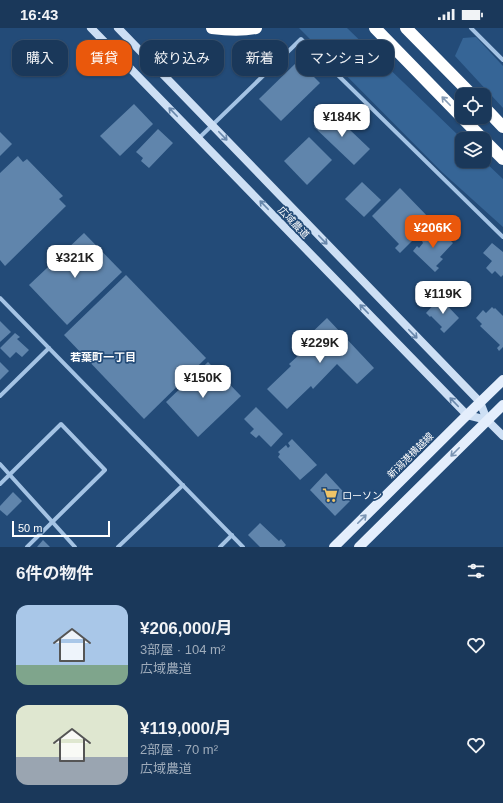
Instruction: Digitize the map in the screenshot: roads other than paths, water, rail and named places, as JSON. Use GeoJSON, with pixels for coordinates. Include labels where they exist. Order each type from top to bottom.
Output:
{"type":"FeatureCollection","features":[{"type":"Feature","properties":{"kind":"highway"},"geometry":{"type":"LineString","coordinates":[[212,28],[247,30],[256,28]]}},
{"type":"Feature","properties":{"kind":"highway"},"geometry":{"type":"LineString","coordinates":[[369,28],[420,74]]}},
{"type":"Feature","properties":{"kind":"highway"},"geometry":{"type":"LineString","coordinates":[[375,28],[477,132]]}},
{"type":"Feature","properties":{"kind":"highway"},"geometry":{"type":"LineString","coordinates":[[406,28],[465,88]]}},
{"type":"Feature","properties":{"kind":"highway"},"geometry":{"type":"LineString","coordinates":[[410,28],[433,55]]}},
{"type":"Feature","properties":{"kind":"highway"},"geometry":{"type":"LineString","coordinates":[[491,115],[503,127]]}},
{"type":"Feature","properties":{"kind":"highway"},"geometry":{"type":"LineString","coordinates":[[491,146],[503,159]]}},
{"type":"Feature","properties":{"kind":"main road","name":"新潟港横越線"},"geometry":{"type":"LineString","coordinates":[[334,547],[503,380]]}},
{"type":"Feature","properties":{"kind":"main road"},"geometry":{"type":"LineString","coordinates":[[359,547],[503,405]]}},
{"type":"Feature","properties":{"kind":"street","name":"広域農道"},"geometry":{"type":"LineString","coordinates":[[91,28],[467,414],[487,420]]}},
{"type":"Feature","properties":{"kind":"street","name":"広域農道"},"geometry":{"type":"LineString","coordinates":[[118,28],[480,402],[487,420],[503,436]]}},
{"type":"Feature","properties":{"kind":"street"},"geometry":{"type":"LineString","coordinates":[[471,28],[503,60]]}},
{"type":"Feature","properties":{"kind":"street"},"geometry":{"type":"LineString","coordinates":[[199,138],[301,39],[503,237]]}},
{"type":"Feature","properties":{"kind":"street"},"geometry":{"type":"LineString","coordinates":[[0,298],[243,547]]}},
{"type":"Feature","properties":{"kind":"street"},"geometry":{"type":"LineString","coordinates":[[0,396],[49,348]]}},
{"type":"Feature","properties":{"kind":"street"},"geometry":{"type":"LineString","coordinates":[[0,484],[61,424],[105,470],[27,547]]}},
{"type":"Feature","properties":{"kind":"street"},"geometry":{"type":"LineString","coordinates":[[0,464],[75,547]]}},
{"type":"Feature","properties":{"kind":"street"},"geometry":{"type":"LineString","coordinates":[[118,547],[183,485]]}},
{"type":"Feature","properties":{"kind":"street"},"geometry":{"type":"LineString","coordinates":[[220,547],[232,535]]}},
{"type":"Feature","properties":{"kind":"place","name":"ローソン"},"geometry":{"type":"Point","coordinates":[330,495]}},
{"type":"Feature","properties":{"kind":"district","name":"若葉町一丁目"},"geometry":{"type":"Point","coordinates":[103,357]}}]}
